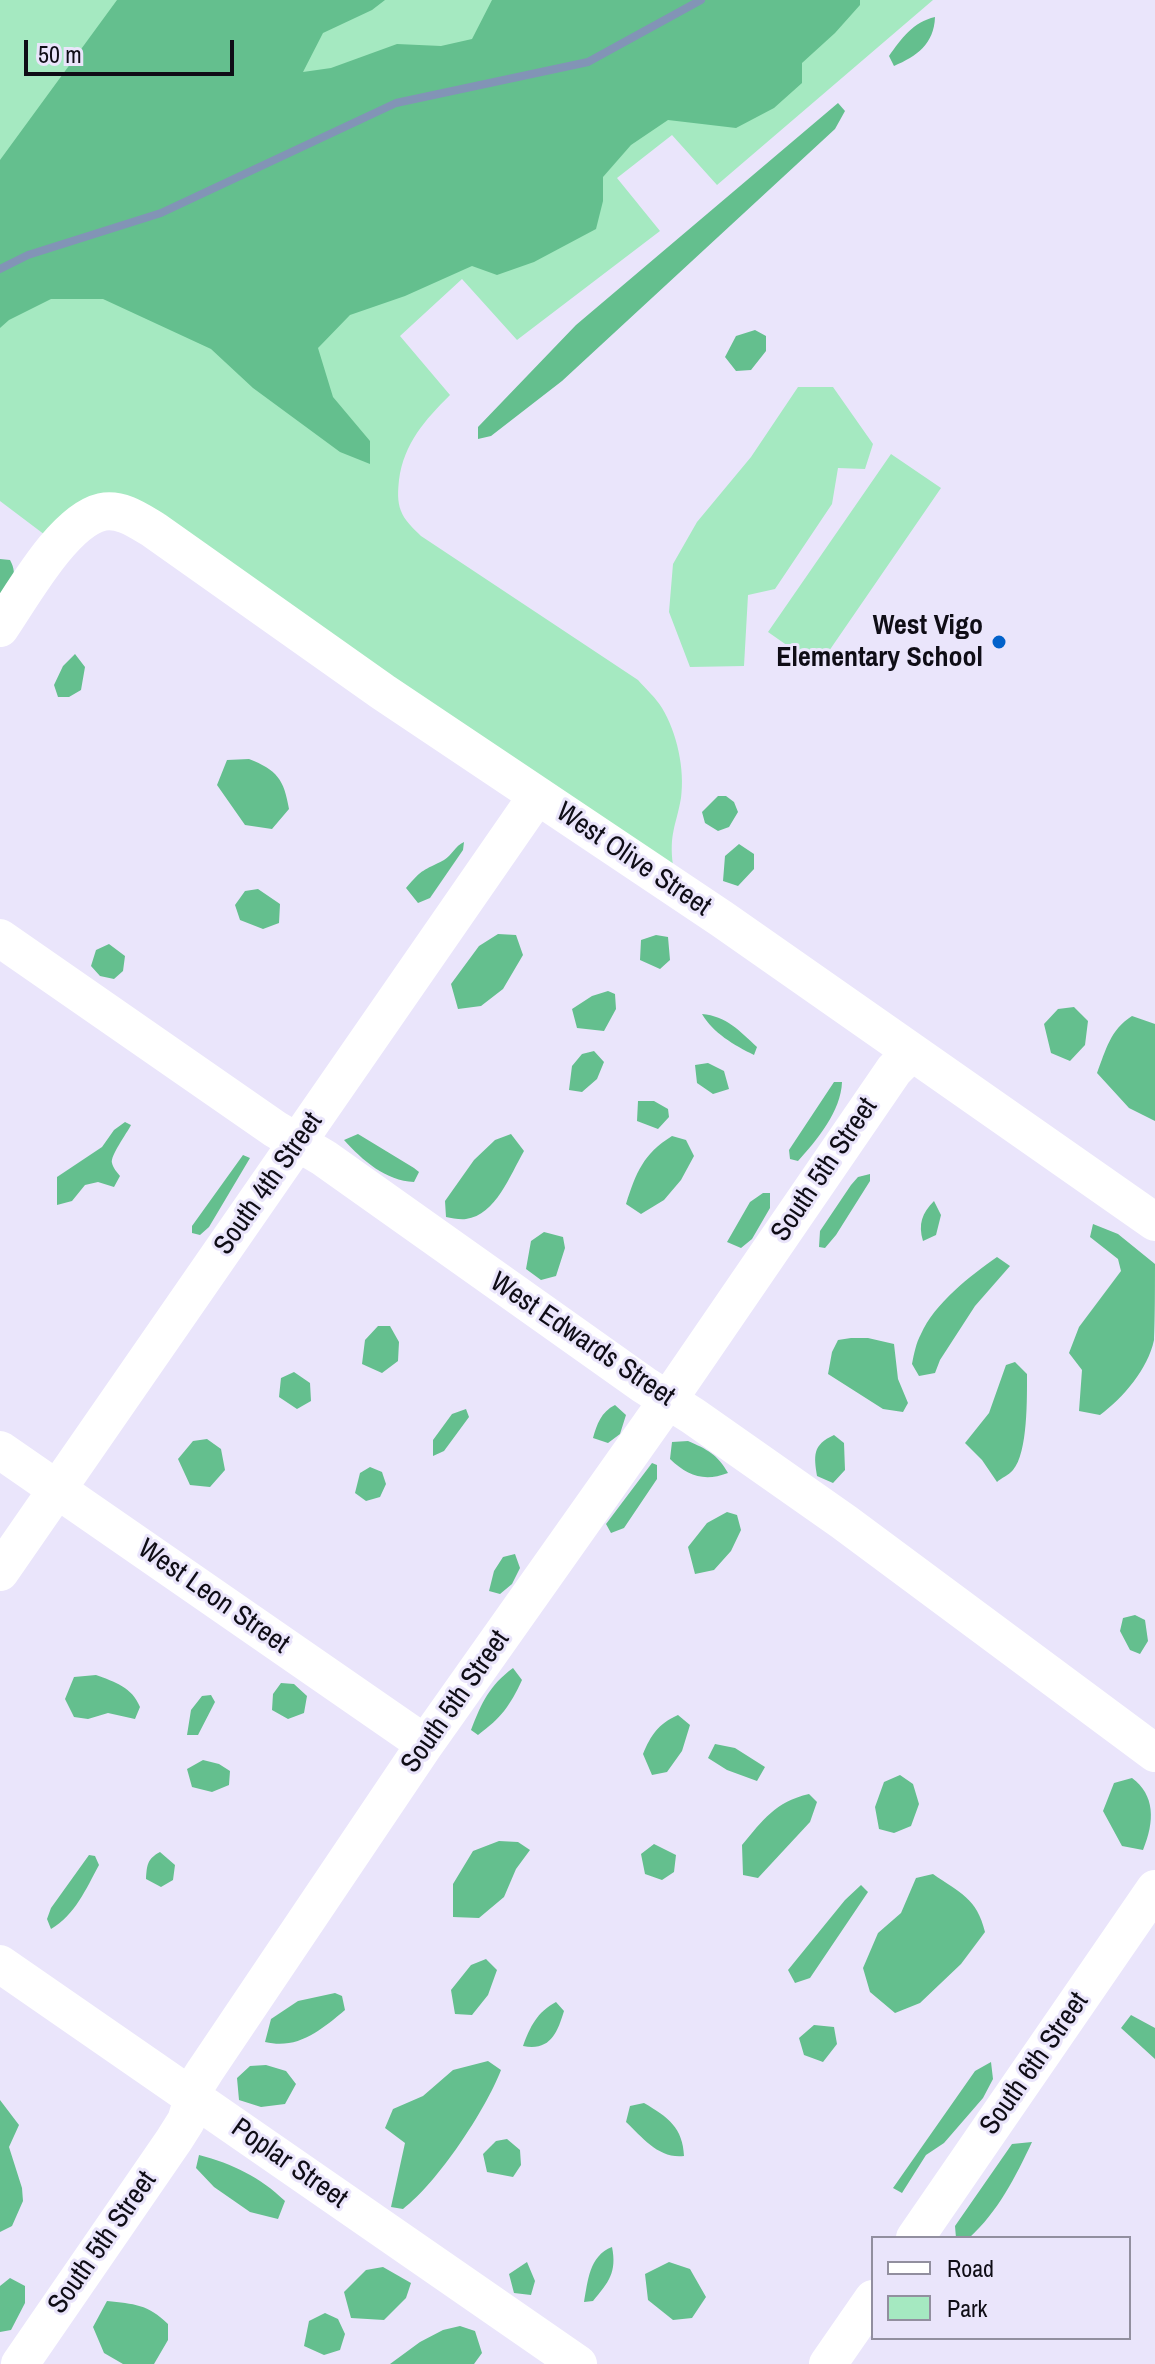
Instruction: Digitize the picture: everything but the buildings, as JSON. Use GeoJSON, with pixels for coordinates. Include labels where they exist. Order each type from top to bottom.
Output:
{"type":"FeatureCollection","features":[{"type":"Feature","properties":{"kind":"street","name":"West Olive Street"},"geometry":{"type":"LineString","coordinates":[[0,628],[53,549],[86,519],[104,512],[128,515],[154,530],[383,692],[722,919],[1155,1222]]}},
{"type":"Feature","properties":{"kind":"street","name":"South 4th Street"},"geometry":{"type":"LineString","coordinates":[[0,1572],[537,796]]}},
{"type":"Feature","properties":{"kind":"street","name":"West Edwards Street"},"geometry":{"type":"LineString","coordinates":[[0,938],[275,1129],[324,1158],[844,1522],[1155,1753]]}},
{"type":"Feature","properties":{"kind":"street","name":"South 5th Street"},"geometry":{"type":"LineString","coordinates":[[20,2364],[174,2140],[186,2121],[198,2082],[425,1744],[668,1400],[894,1070],[912,1052]]}},
{"type":"Feature","properties":{"kind":"street","name":"West Leon Street"},"geometry":{"type":"LineString","coordinates":[[0,1450],[425,1744]]}},
{"type":"Feature","properties":{"kind":"street","name":"South 6th Street"},"geometry":{"type":"LineString","coordinates":[[916,2236],[1155,1889]]}},
{"type":"Feature","properties":{"kind":"street","name":"Poplar Street"},"geometry":{"type":"LineString","coordinates":[[0,1964],[578,2364]]}},
{"type":"Feature","properties":{"kind":"street"},"geometry":{"type":"LineString","coordinates":[[828,2364],[871,2302]]}},
{"type":"Feature","properties":{"kind":"green space"},"geometry":{"type":"Polygon","coordinates":[[[0,0],[933,0],[717,185],[672,135],[617,178],[660,231],[517,340],[462,279],[400,336],[450,395],[424,423],[406,455],[398,488],[402,514],[421,536],[638,680],[657,701],[672,729],[681,763],[681,798],[672,838],[673,865],[626,837],[164,521],[49,538],[0,501],[0,0]]]}},
{"type":"Feature","properties":{"kind":"green space"},"geometry":{"type":"Polygon","coordinates":[[[117,0],[385,0],[372,10],[323,33],[303,72],[331,68],[397,44],[441,46],[472,39],[492,0],[860,0],[860,5],[802,63],[802,83],[774,108],[736,128],[668,120],[631,145],[603,177],[603,201],[596,229],[534,262],[497,275],[472,266],[405,296],[350,315],[318,348],[333,397],[370,441],[370,464],[340,452],[253,388],[211,349],[103,299],[51,299],[9,320],[0,328],[0,160],[117,0]]]}},
{"type":"Feature","properties":{"kind":"green space"},"geometry":{"type":"Polygon","coordinates":[[[935,17],[931,35],[923,48],[894,66],[889,56],[903,38],[920,23],[935,17]]]}},
{"type":"Feature","properties":{"kind":"green space"},"geometry":{"type":"Polygon","coordinates":[[[838,103],[845,111],[835,129],[562,381],[491,436],[478,439],[478,427],[576,325],[838,103]]]}},
{"type":"Feature","properties":{"kind":"green space"},"geometry":{"type":"Polygon","coordinates":[[[755,330],[766,336],[766,351],[751,370],[736,371],[725,357],[736,336],[755,330]]]}},
{"type":"Feature","properties":{"kind":"green space"},"geometry":{"type":"Polygon","coordinates":[[[798,387],[833,387],[873,444],[865,469],[838,468],[832,504],[775,589],[748,595],[744,666],[690,667],[669,612],[673,564],[697,522],[751,457],[798,387]]]}},
{"type":"Feature","properties":{"kind":"green space"},"geometry":{"type":"Polygon","coordinates":[[[891,454],[941,488],[818,667],[768,632],[891,454]]]}},
{"type":"Feature","properties":{"kind":"green space"},"geometry":{"type":"Polygon","coordinates":[[[0,559],[10,560],[14,576],[0,601],[0,559]]]}},
{"type":"Feature","properties":{"kind":"green space"},"geometry":{"type":"Polygon","coordinates":[[[75,654],[85,667],[81,690],[69,697],[58,697],[54,685],[63,666],[75,654]]]}},
{"type":"Feature","properties":{"kind":"green space"},"geometry":{"type":"Polygon","coordinates":[[[249,759],[273,772],[285,790],[289,809],[272,829],[245,825],[217,785],[227,760],[249,759]]]}},
{"type":"Feature","properties":{"kind":"green space"},"geometry":{"type":"Polygon","coordinates":[[[718,796],[726,796],[734,802],[738,812],[729,827],[718,831],[705,823],[702,812],[718,796]]]}},
{"type":"Feature","properties":{"kind":"green space"},"geometry":{"type":"Polygon","coordinates":[[[464,842],[463,850],[430,898],[418,903],[406,888],[420,873],[444,860],[464,842]]]}},
{"type":"Feature","properties":{"kind":"green space"},"geometry":{"type":"Polygon","coordinates":[[[739,844],[754,854],[754,869],[738,886],[723,881],[725,856],[739,844]]]}},
{"type":"Feature","properties":{"kind":"green space"},"geometry":{"type":"Polygon","coordinates":[[[258,889],[280,904],[279,923],[263,929],[240,920],[235,905],[245,891],[258,889]]]}},
{"type":"Feature","properties":{"kind":"green space"},"geometry":{"type":"Polygon","coordinates":[[[498,934],[516,935],[523,955],[503,989],[481,1006],[458,1009],[451,984],[479,946],[498,934]]]}},
{"type":"Feature","properties":{"kind":"green space"},"geometry":{"type":"Polygon","coordinates":[[[656,935],[668,937],[670,960],[660,969],[640,960],[641,940],[656,935]]]}},
{"type":"Feature","properties":{"kind":"green space"},"geometry":{"type":"Polygon","coordinates":[[[109,944],[125,956],[123,971],[114,979],[100,976],[91,966],[96,950],[109,944]]]}},
{"type":"Feature","properties":{"kind":"green space"},"geometry":{"type":"Polygon","coordinates":[[[608,991],[615,994],[616,1009],[604,1031],[577,1028],[572,1009],[592,996],[608,991]]]}},
{"type":"Feature","properties":{"kind":"green space"},"geometry":{"type":"Polygon","coordinates":[[[1074,1007],[1088,1021],[1085,1045],[1070,1061],[1051,1053],[1044,1024],[1058,1009],[1074,1007]]]}},
{"type":"Feature","properties":{"kind":"green space"},"geometry":{"type":"Polygon","coordinates":[[[702,1014],[725,1021],[738,1030],[757,1047],[754,1055],[718,1033],[702,1014]]]}},
{"type":"Feature","properties":{"kind":"green space"},"geometry":{"type":"Polygon","coordinates":[[[1132,1016],[1155,1024],[1155,1121],[1129,1108],[1097,1073],[1114,1034],[1132,1016]]]}},
{"type":"Feature","properties":{"kind":"green space"},"geometry":{"type":"Polygon","coordinates":[[[594,1051],[604,1062],[597,1079],[582,1092],[569,1090],[572,1066],[582,1054],[594,1051]]]}},
{"type":"Feature","properties":{"kind":"green space"},"geometry":{"type":"Polygon","coordinates":[[[708,1063],[724,1071],[729,1089],[713,1094],[697,1083],[695,1065],[708,1063]]]}},
{"type":"Feature","properties":{"kind":"green space"},"geometry":{"type":"Polygon","coordinates":[[[834,1082],[842,1082],[833,1114],[798,1161],[790,1159],[789,1150],[834,1082]]]}},
{"type":"Feature","properties":{"kind":"green space"},"geometry":{"type":"Polygon","coordinates":[[[638,1101],[654,1101],[668,1109],[669,1117],[658,1129],[637,1121],[638,1101]]]}},
{"type":"Feature","properties":{"kind":"green space"},"geometry":{"type":"Polygon","coordinates":[[[125,1122],[131,1125],[112,1160],[120,1176],[114,1187],[98,1182],[85,1185],[72,1201],[57,1205],[57,1177],[102,1147],[114,1130],[125,1122]]]}},
{"type":"Feature","properties":{"kind":"green space"},"geometry":{"type":"Polygon","coordinates":[[[358,1134],[419,1172],[414,1182],[384,1174],[367,1162],[344,1140],[358,1134]]]}},
{"type":"Feature","properties":{"kind":"green space"},"geometry":{"type":"Polygon","coordinates":[[[511,1134],[524,1151],[494,1202],[477,1216],[464,1219],[446,1217],[445,1201],[474,1160],[495,1140],[511,1134]]]}},
{"type":"Feature","properties":{"kind":"green space"},"geometry":{"type":"Polygon","coordinates":[[[672,1136],[686,1140],[694,1156],[681,1180],[664,1200],[641,1214],[626,1204],[633,1183],[647,1157],[672,1136]]]}},
{"type":"Feature","properties":{"kind":"green space"},"geometry":{"type":"Polygon","coordinates":[[[243,1155],[250,1158],[209,1227],[200,1235],[192,1233],[192,1226],[243,1155]]]}},
{"type":"Feature","properties":{"kind":"green space"},"geometry":{"type":"Polygon","coordinates":[[[870,1174],[870,1181],[836,1235],[825,1248],[819,1247],[820,1231],[851,1185],[858,1177],[870,1174]]]}},
{"type":"Feature","properties":{"kind":"green space"},"geometry":{"type":"Polygon","coordinates":[[[763,1193],[770,1193],[770,1208],[752,1239],[741,1248],[727,1242],[750,1202],[763,1193]]]}},
{"type":"Feature","properties":{"kind":"green space"},"geometry":{"type":"Polygon","coordinates":[[[934,1201],[941,1215],[936,1235],[923,1241],[922,1219],[934,1201]]]}},
{"type":"Feature","properties":{"kind":"green space"},"geometry":{"type":"Polygon","coordinates":[[[1093,1224],[1118,1234],[1155,1264],[1154,1340],[1151,1351],[1133,1382],[1100,1415],[1079,1411],[1082,1370],[1069,1353],[1079,1327],[1121,1271],[1118,1259],[1090,1237],[1093,1224]]]}},
{"type":"Feature","properties":{"kind":"green space"},"geometry":{"type":"Polygon","coordinates":[[[544,1232],[563,1237],[565,1248],[556,1276],[541,1280],[526,1269],[531,1241],[544,1232]]]}},
{"type":"Feature","properties":{"kind":"green space"},"geometry":{"type":"Polygon","coordinates":[[[997,1257],[1010,1266],[975,1306],[935,1373],[919,1376],[912,1364],[927,1323],[954,1291],[997,1257]]]}},
{"type":"Feature","properties":{"kind":"green space"},"geometry":{"type":"Polygon","coordinates":[[[378,1326],[390,1326],[399,1342],[398,1361],[382,1373],[362,1364],[365,1340],[378,1326]]]}},
{"type":"Feature","properties":{"kind":"green space"},"geometry":{"type":"Polygon","coordinates":[[[851,1338],[894,1344],[898,1379],[908,1403],[903,1412],[883,1409],[828,1374],[838,1340],[851,1338]]]}},
{"type":"Feature","properties":{"kind":"green space"},"geometry":{"type":"Polygon","coordinates":[[[1015,1362],[1027,1374],[1024,1438],[1018,1462],[997,1482],[965,1443],[989,1413],[1006,1365],[1015,1362]]]}},
{"type":"Feature","properties":{"kind":"green space"},"geometry":{"type":"Polygon","coordinates":[[[294,1372],[310,1383],[311,1401],[297,1409],[279,1397],[281,1378],[294,1372]]]}},
{"type":"Feature","properties":{"kind":"green space"},"geometry":{"type":"Polygon","coordinates":[[[615,1405],[626,1415],[620,1434],[608,1443],[593,1438],[603,1415],[615,1405]]]}},
{"type":"Feature","properties":{"kind":"green space"},"geometry":{"type":"Polygon","coordinates":[[[466,1409],[469,1417],[444,1451],[433,1456],[433,1440],[452,1414],[466,1409]]]}},
{"type":"Feature","properties":{"kind":"green space"},"geometry":{"type":"Polygon","coordinates":[[[834,1435],[844,1443],[845,1470],[833,1483],[817,1476],[815,1457],[818,1447],[834,1435]]]}},
{"type":"Feature","properties":{"kind":"green space"},"geometry":{"type":"Polygon","coordinates":[[[207,1439],[221,1449],[225,1470],[210,1487],[190,1485],[178,1459],[193,1441],[207,1439]]]}},
{"type":"Feature","properties":{"kind":"green space"},"geometry":{"type":"Polygon","coordinates":[[[688,1441],[711,1453],[728,1473],[697,1476],[677,1465],[670,1459],[672,1442],[688,1441]]]}},
{"type":"Feature","properties":{"kind":"green space"},"geometry":{"type":"Polygon","coordinates":[[[652,1463],[657,1465],[657,1479],[624,1528],[611,1533],[606,1524],[652,1463]]]}},
{"type":"Feature","properties":{"kind":"green space"},"geometry":{"type":"Polygon","coordinates":[[[370,1467],[382,1472],[386,1484],[380,1497],[366,1501],[355,1493],[360,1473],[370,1467]]]}},
{"type":"Feature","properties":{"kind":"green space"},"geometry":{"type":"Polygon","coordinates":[[[727,1512],[737,1515],[741,1530],[731,1551],[714,1570],[695,1574],[688,1547],[707,1523],[727,1512]]]}},
{"type":"Feature","properties":{"kind":"green space"},"geometry":{"type":"Polygon","coordinates":[[[515,1554],[520,1568],[512,1584],[500,1594],[489,1591],[494,1571],[503,1557],[515,1554]]]}},
{"type":"Feature","properties":{"kind":"green space"},"geometry":{"type":"Polygon","coordinates":[[[1135,1615],[1145,1620],[1148,1641],[1140,1654],[1130,1650],[1120,1631],[1123,1618],[1135,1615]]]}},
{"type":"Feature","properties":{"kind":"green space"},"geometry":{"type":"Polygon","coordinates":[[[513,1668],[522,1680],[518,1689],[499,1717],[478,1735],[471,1730],[483,1703],[498,1681],[513,1668]]]}},
{"type":"Feature","properties":{"kind":"green space"},"geometry":{"type":"Polygon","coordinates":[[[96,1675],[122,1686],[137,1700],[140,1707],[135,1719],[108,1713],[88,1719],[74,1717],[65,1699],[74,1677],[96,1675]]]}},
{"type":"Feature","properties":{"kind":"green space"},"geometry":{"type":"Polygon","coordinates":[[[281,1683],[294,1684],[307,1696],[304,1713],[288,1719],[272,1710],[273,1694],[281,1683]]]}},
{"type":"Feature","properties":{"kind":"green space"},"geometry":{"type":"Polygon","coordinates":[[[211,1695],[215,1702],[198,1735],[187,1735],[191,1710],[202,1696],[211,1695]]]}},
{"type":"Feature","properties":{"kind":"green space"},"geometry":{"type":"Polygon","coordinates":[[[678,1715],[690,1725],[682,1751],[667,1772],[652,1775],[643,1754],[656,1731],[678,1715]]]}},
{"type":"Feature","properties":{"kind":"green space"},"geometry":{"type":"Polygon","coordinates":[[[715,1744],[735,1748],[765,1767],[757,1781],[727,1770],[708,1758],[715,1744]]]}},
{"type":"Feature","properties":{"kind":"green space"},"geometry":{"type":"Polygon","coordinates":[[[203,1760],[230,1771],[229,1785],[212,1792],[192,1787],[187,1769],[203,1760]]]}},
{"type":"Feature","properties":{"kind":"green space"},"geometry":{"type":"Polygon","coordinates":[[[900,1775],[913,1784],[919,1804],[911,1826],[894,1833],[879,1829],[875,1807],[884,1782],[900,1775]]]}},
{"type":"Feature","properties":{"kind":"green space"},"geometry":{"type":"Polygon","coordinates":[[[1132,1778],[1145,1792],[1151,1810],[1150,1829],[1143,1850],[1122,1846],[1103,1811],[1114,1783],[1132,1778]]]}},
{"type":"Feature","properties":{"kind":"green space"},"geometry":{"type":"Polygon","coordinates":[[[809,1794],[817,1802],[810,1822],[758,1878],[743,1875],[742,1845],[778,1807],[809,1794]]]}},
{"type":"Feature","properties":{"kind":"green space"},"geometry":{"type":"Polygon","coordinates":[[[499,1841],[518,1842],[530,1850],[516,1869],[504,1897],[479,1918],[453,1917],[453,1884],[473,1851],[499,1841]]]}},
{"type":"Feature","properties":{"kind":"green space"},"geometry":{"type":"Polygon","coordinates":[[[654,1844],[676,1855],[674,1872],[662,1880],[645,1874],[641,1854],[654,1844]]]}},
{"type":"Feature","properties":{"kind":"green space"},"geometry":{"type":"Polygon","coordinates":[[[160,1852],[175,1865],[173,1880],[161,1887],[146,1879],[148,1863],[160,1852]]]}},
{"type":"Feature","properties":{"kind":"green space"},"geometry":{"type":"Polygon","coordinates":[[[89,1855],[95,1856],[99,1865],[73,1909],[51,1929],[47,1919],[51,1908],[89,1855]]]}},
{"type":"Feature","properties":{"kind":"green space"},"geometry":{"type":"Polygon","coordinates":[[[933,1874],[972,1904],[985,1932],[961,1964],[920,2003],[895,2013],[870,1992],[863,1968],[878,1933],[901,1913],[916,1878],[933,1874]]]}},
{"type":"Feature","properties":{"kind":"green space"},"geometry":{"type":"Polygon","coordinates":[[[861,1885],[868,1892],[810,1978],[795,1983],[788,1970],[861,1885]]]}},
{"type":"Feature","properties":{"kind":"green space"},"geometry":{"type":"Polygon","coordinates":[[[486,1959],[497,1970],[488,1995],[472,2015],[455,2014],[451,1990],[471,1965],[486,1959]]]}},
{"type":"Feature","properties":{"kind":"green space"},"geometry":{"type":"Polygon","coordinates":[[[335,1993],[342,1996],[345,2010],[318,2031],[298,2041],[265,2042],[271,2019],[298,2001],[335,1993]]]}},
{"type":"Feature","properties":{"kind":"green space"},"geometry":{"type":"Polygon","coordinates":[[[556,2002],[564,2011],[551,2039],[540,2046],[523,2046],[535,2021],[556,2002]]]}},
{"type":"Feature","properties":{"kind":"green space"},"geometry":{"type":"Polygon","coordinates":[[[1131,2015],[1155,2028],[1155,2059],[1121,2028],[1131,2015]]]}},
{"type":"Feature","properties":{"kind":"green space"},"geometry":{"type":"Polygon","coordinates":[[[814,2025],[834,2027],[837,2044],[823,2062],[804,2055],[799,2038],[814,2025]]]}},
{"type":"Feature","properties":{"kind":"green space"},"geometry":{"type":"Polygon","coordinates":[[[488,2061],[501,2070],[459,2145],[417,2197],[403,2209],[391,2207],[405,2143],[385,2128],[393,2109],[423,2096],[453,2070],[488,2061]]]}},
{"type":"Feature","properties":{"kind":"green space"},"geometry":{"type":"Polygon","coordinates":[[[991,2062],[993,2079],[983,2098],[944,2143],[926,2155],[902,2193],[893,2188],[975,2071],[991,2062]]]}},
{"type":"Feature","properties":{"kind":"green space"},"geometry":{"type":"Polygon","coordinates":[[[266,2065],[286,2071],[296,2084],[285,2104],[261,2107],[239,2100],[237,2078],[250,2066],[266,2065]]]}},
{"type":"Feature","properties":{"kind":"green space"},"geometry":{"type":"Polygon","coordinates":[[[0,2100],[19,2125],[9,2147],[23,2201],[12,2226],[0,2232],[0,2100]]]}},
{"type":"Feature","properties":{"kind":"green space"},"geometry":{"type":"Polygon","coordinates":[[[644,2103],[673,2124],[681,2138],[684,2156],[659,2151],[626,2122],[630,2106],[644,2103]]]}},
{"type":"Feature","properties":{"kind":"green space"},"geometry":{"type":"Polygon","coordinates":[[[507,2139],[520,2150],[521,2165],[513,2177],[487,2172],[483,2154],[496,2141],[507,2139]]]}},
{"type":"Feature","properties":{"kind":"green space"},"geometry":{"type":"Polygon","coordinates":[[[1032,2142],[1013,2180],[989,2217],[971,2236],[956,2236],[955,2226],[1012,2144],[1032,2142]]]}},
{"type":"Feature","properties":{"kind":"green space"},"geometry":{"type":"Polygon","coordinates":[[[199,2155],[245,2172],[276,2193],[285,2201],[278,2219],[250,2212],[214,2187],[196,2168],[199,2155]]]}},
{"type":"Feature","properties":{"kind":"green space"},"geometry":{"type":"Polygon","coordinates":[[[612,2247],[610,2276],[593,2301],[584,2302],[594,2263],[598,2256],[612,2247]]]}},
{"type":"Feature","properties":{"kind":"green space"},"geometry":{"type":"Polygon","coordinates":[[[527,2262],[535,2281],[531,2295],[514,2293],[509,2274],[527,2262]]]}},
{"type":"Feature","properties":{"kind":"green space"},"geometry":{"type":"Polygon","coordinates":[[[669,2262],[690,2269],[706,2297],[692,2318],[673,2320],[648,2300],[645,2274],[669,2262]]]}},
{"type":"Feature","properties":{"kind":"green space"},"geometry":{"type":"Polygon","coordinates":[[[383,2267],[411,2283],[406,2298],[384,2320],[351,2318],[344,2292],[366,2270],[383,2267]]]}},
{"type":"Feature","properties":{"kind":"green space"},"geometry":{"type":"Polygon","coordinates":[[[10,2278],[25,2286],[25,2303],[11,2330],[0,2332],[0,2286],[10,2278]]]}},
{"type":"Feature","properties":{"kind":"green space"},"geometry":{"type":"Polygon","coordinates":[[[107,2301],[147,2309],[168,2324],[168,2340],[154,2364],[123,2364],[104,2353],[93,2327],[107,2301]]]}},
{"type":"Feature","properties":{"kind":"green space"},"geometry":{"type":"Polygon","coordinates":[[[325,2313],[338,2319],[345,2334],[340,2350],[324,2355],[304,2346],[309,2321],[325,2313]]]}},
{"type":"Feature","properties":{"kind":"green space"},"geometry":{"type":"Polygon","coordinates":[[[460,2326],[475,2331],[482,2353],[474,2364],[390,2364],[420,2342],[443,2330],[460,2326]]]}},
{"type":"Feature","properties":{"kind":"waterway"},"geometry":{"type":"LineString","coordinates":[[0,269],[28,255],[161,213],[396,103],[588,62],[701,0]]}},
{"type":"Feature","properties":{"kind":"place","name":"West Vigo Elementary School"},"geometry":{"type":"Point","coordinates":[999,642]}}]}
